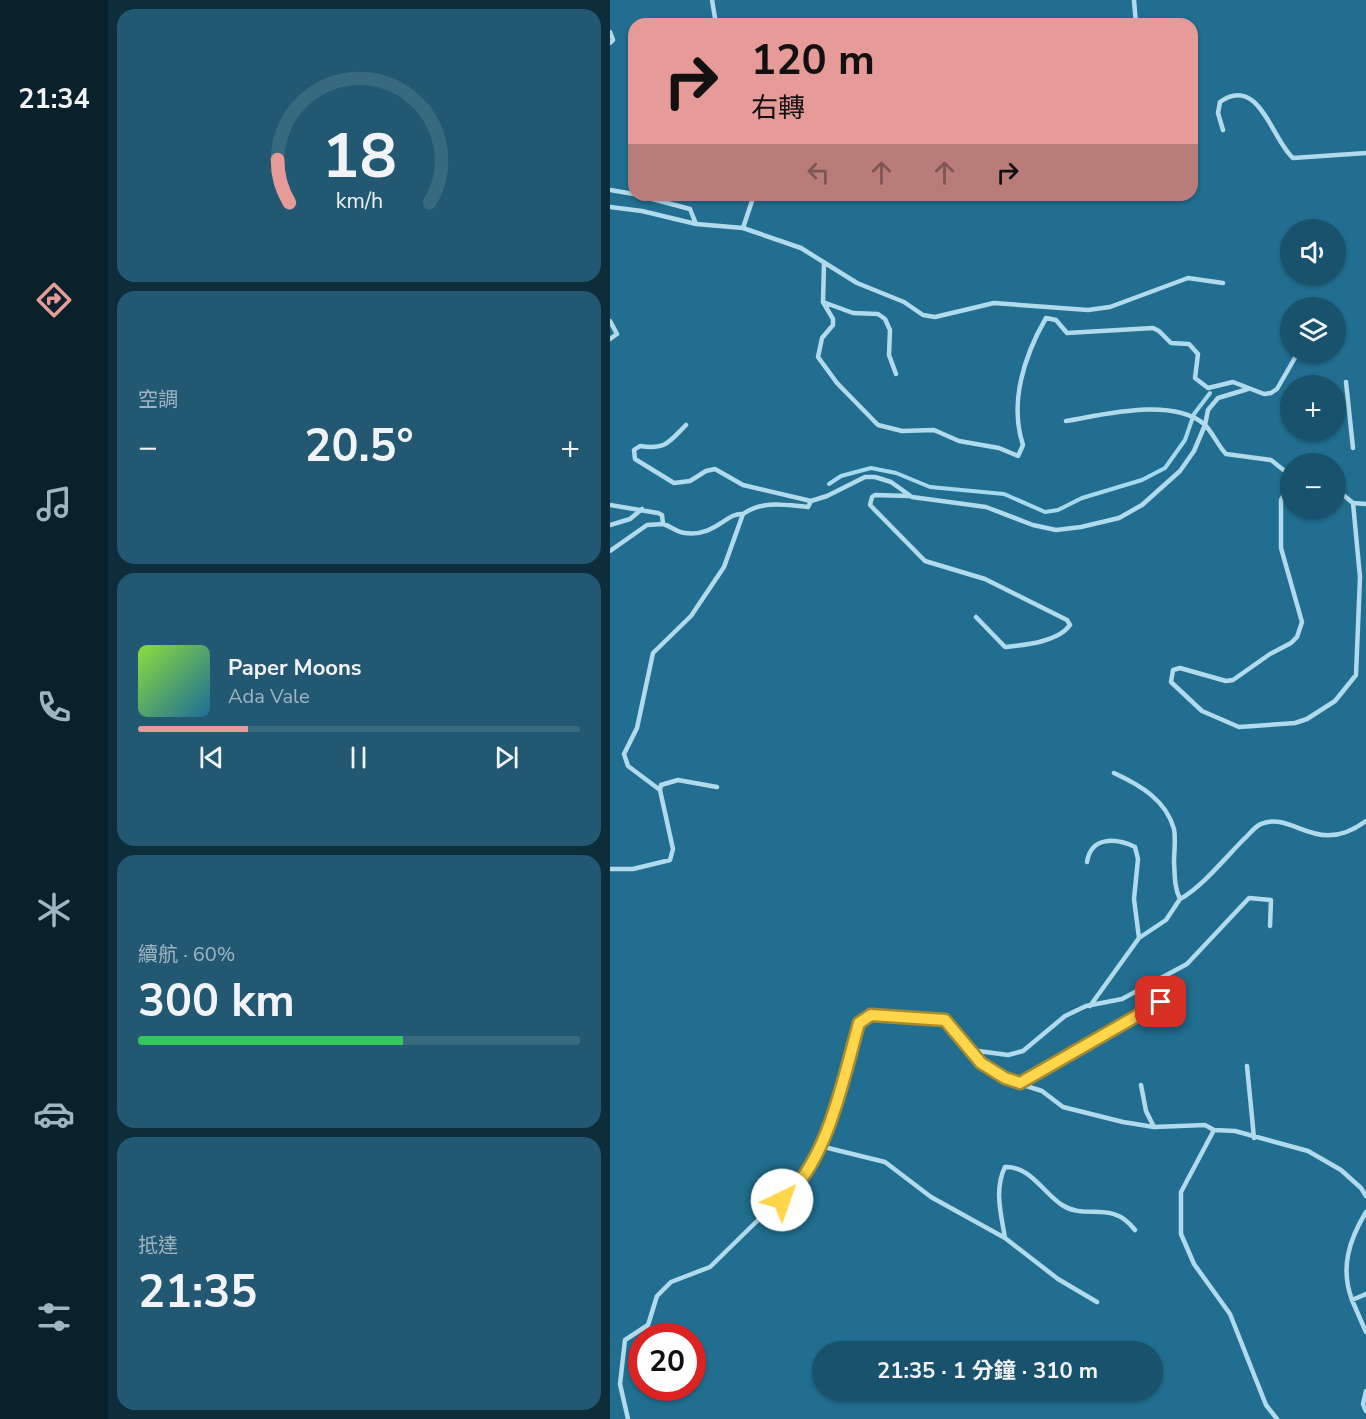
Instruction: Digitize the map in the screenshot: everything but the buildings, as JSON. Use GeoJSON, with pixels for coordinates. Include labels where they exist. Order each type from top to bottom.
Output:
{"type":"FeatureCollection","features":[{"type":"Feature","properties":{"kind":"lane"},"geometry":{"type":"LineString","coordinates":[[712,0],[715,18]]}},
{"type":"Feature","properties":{"kind":"lane"},"geometry":{"type":"LineString","coordinates":[[1134,0],[1136,18]]}},
{"type":"Feature","properties":{"kind":"lane"},"geometry":{"type":"LineString","coordinates":[[610,32],[613,40],[610,43]]}},
{"type":"Feature","properties":{"kind":"lane"},"geometry":{"type":"LineString","coordinates":[[1223,130],[1219,112],[1220,102],[1227,97],[1242,95],[1262,107],[1285,151],[1293,158],[1366,153]]}},
{"type":"Feature","properties":{"kind":"lane"},"geometry":{"type":"LineString","coordinates":[[610,189],[628,193]]}},
{"type":"Feature","properties":{"kind":"lane"},"geometry":{"type":"LineString","coordinates":[[659,201],[690,209],[696,224]]}},
{"type":"Feature","properties":{"kind":"lane"},"geometry":{"type":"LineString","coordinates":[[744,228],[752,201]]}},
{"type":"Feature","properties":{"kind":"lane"},"geometry":{"type":"LineString","coordinates":[[610,207],[696,224],[744,228],[801,248],[857,283],[904,302],[923,315],[935,317],[994,303],[1088,310],[1111,307],[1188,278],[1223,283]]}},
{"type":"Feature","properties":{"kind":"lane"},"geometry":{"type":"LineString","coordinates":[[824,263],[823,302],[833,319],[833,325],[822,338],[818,357],[836,383],[878,425],[902,431],[934,430],[959,441],[999,448],[1018,456],[1023,445],[1017,427],[1020,404],[1017,390],[1046,318],[1056,320],[1067,333],[1153,328],[1171,343],[1189,344],[1198,354],[1195,378],[1202,386],[1216,387],[1232,382],[1264,394],[1277,389],[1292,363]]}},
{"type":"Feature","properties":{"kind":"lane"},"geometry":{"type":"LineString","coordinates":[[823,302],[853,313],[878,314],[885,320],[890,330],[889,355],[896,374]]}},
{"type":"Feature","properties":{"kind":"lane"},"geometry":{"type":"LineString","coordinates":[[610,321],[617,334],[610,339]]}},
{"type":"Feature","properties":{"kind":"lane"},"geometry":{"type":"LineString","coordinates":[[1346,382],[1353,448]]}},
{"type":"Feature","properties":{"kind":"lane"},"geometry":{"type":"LineString","coordinates":[[976,616],[1005,647],[1028,645],[1064,633],[1070,625],[1067,620],[985,579],[925,561],[870,505],[871,497],[876,495],[912,496],[986,507],[1033,525],[1056,530],[1119,518],[1142,505],[1180,471],[1194,451],[1205,425],[1208,410],[1218,398],[1254,389]]}},
{"type":"Feature","properties":{"kind":"lane"},"geometry":{"type":"LineString","coordinates":[[1066,421],[1143,410],[1183,414],[1205,425],[1226,454],[1271,460],[1280,467]]}},
{"type":"Feature","properties":{"kind":"lane"},"geometry":{"type":"LineString","coordinates":[[686,424],[666,445],[657,449],[640,446],[634,450],[635,459],[674,483],[690,481],[706,471],[715,470],[743,485],[811,501],[827,496],[865,477],[883,479],[912,496]]}},
{"type":"Feature","properties":{"kind":"lane"},"geometry":{"type":"LineString","coordinates":[[1346,497],[1353,503],[1365,505]]}},
{"type":"Feature","properties":{"kind":"lane"},"geometry":{"type":"LineString","coordinates":[[660,790],[628,766],[624,754],[637,728],[653,653],[691,616],[724,567],[743,514],[751,508],[772,503],[808,507],[811,501]]}},
{"type":"Feature","properties":{"kind":"lane"},"geometry":{"type":"LineString","coordinates":[[1281,519],[1281,548],[1302,622],[1297,637],[1233,680],[1226,681],[1180,668],[1173,670],[1170,675],[1171,682],[1202,711],[1239,727],[1295,723],[1307,719],[1335,701],[1356,675],[1360,577],[1353,503]]}},
{"type":"Feature","properties":{"kind":"lane"},"geometry":{"type":"LineString","coordinates":[[610,505],[642,509],[662,515],[663,524]]}},
{"type":"Feature","properties":{"kind":"lane"},"geometry":{"type":"LineString","coordinates":[[610,525],[630,519],[642,509]]}},
{"type":"Feature","properties":{"kind":"lane"},"geometry":{"type":"LineString","coordinates":[[610,551],[647,525],[663,524],[677,532],[688,534],[710,532],[738,513],[743,514]]}},
{"type":"Feature","properties":{"kind":"lane"},"geometry":{"type":"LineString","coordinates":[[1114,773],[1140,785],[1154,796],[1169,817],[1174,831],[1175,890],[1180,899]]}},
{"type":"Feature","properties":{"kind":"lane"},"geometry":{"type":"LineString","coordinates":[[610,869],[632,868],[670,860],[673,849],[660,790],[661,785],[678,780],[717,787]]}},
{"type":"Feature","properties":{"kind":"lane"},"geometry":{"type":"LineString","coordinates":[[1090,1006],[1139,938],[1166,920],[1180,899],[1261,824],[1279,821],[1306,832],[1330,837],[1354,830],[1366,821]]}},
{"type":"Feature","properties":{"kind":"lane"},"geometry":{"type":"LineString","coordinates":[[1087,862],[1088,853],[1104,840],[1122,841],[1135,847],[1138,859],[1134,899],[1139,938]]}},
{"type":"Feature","properties":{"kind":"lane"},"geometry":{"type":"LineString","coordinates":[[970,1050],[1008,1055],[1023,1051],[1065,1016],[1090,1006],[1122,999],[1187,964],[1249,898],[1271,900],[1270,926]]}},
{"type":"Feature","properties":{"kind":"lane"},"geometry":{"type":"LineString","coordinates":[[1020,1083],[1161,1002]]}},
{"type":"Feature","properties":{"kind":"lane"},"geometry":{"type":"LineString","coordinates":[[628,1419],[620,1384],[625,1340],[648,1325],[657,1296],[671,1282],[710,1267],[756,1221],[795,1190],[820,1146],[830,1122],[859,1023],[871,1015],[945,1020],[981,1063],[1005,1078],[1042,1091],[1063,1107],[1077,1112],[1154,1127],[1205,1125],[1214,1130],[1235,1131],[1308,1151],[1341,1170],[1366,1196]]}},
{"type":"Feature","properties":{"kind":"lane"},"geometry":{"type":"LineString","coordinates":[[1247,1066],[1254,1138]]}},
{"type":"Feature","properties":{"kind":"lane"},"geometry":{"type":"LineString","coordinates":[[1141,1085],[1146,1111],[1154,1127]]}},
{"type":"Feature","properties":{"kind":"lane"},"geometry":{"type":"LineString","coordinates":[[1214,1130],[1181,1192],[1181,1234],[1194,1264],[1231,1314],[1266,1405],[1277,1419]]}},
{"type":"Feature","properties":{"kind":"lane"},"geometry":{"type":"LineString","coordinates":[[820,1146],[885,1162],[931,1197],[1005,1238],[1058,1279],[1096,1302]]}},
{"type":"Feature","properties":{"kind":"lane"},"geometry":{"type":"LineString","coordinates":[[1005,1238],[998,1190],[999,1179],[1005,1167],[1022,1169],[1062,1205],[1120,1214],[1135,1230]]}},
{"type":"Feature","properties":{"kind":"lane"},"geometry":{"type":"LineString","coordinates":[[1366,1212],[1351,1236],[1347,1251],[1347,1288],[1366,1332]]}},
{"type":"Feature","properties":{"kind":"lane"},"geometry":{"type":"LineString","coordinates":[[1352,1300],[1366,1294]]}},
{"type":"Feature","properties":{"kind":"lane"},"geometry":{"type":"LineString","coordinates":[[1366,1391],[1363,1404],[1366,1411]]}},
{"type":"Feature","properties":{"kind":"waterway"},"geometry":{"type":"LineString","coordinates":[[829,484],[841,476],[871,468],[896,473],[930,487],[1004,494],[1045,512],[1058,510],[1082,498],[1142,480],[1165,468],[1185,440],[1194,414],[1210,393]]}},
{"type":"Feature","properties":{"kind":"route"},"geometry":{"type":"LineString","coordinates":[[782,1200],[795,1190],[820,1146],[830,1122],[859,1023],[871,1015],[950,1022],[981,1063],[1005,1078],[1020,1083],[1042,1073],[1161,1002]]}}]}
